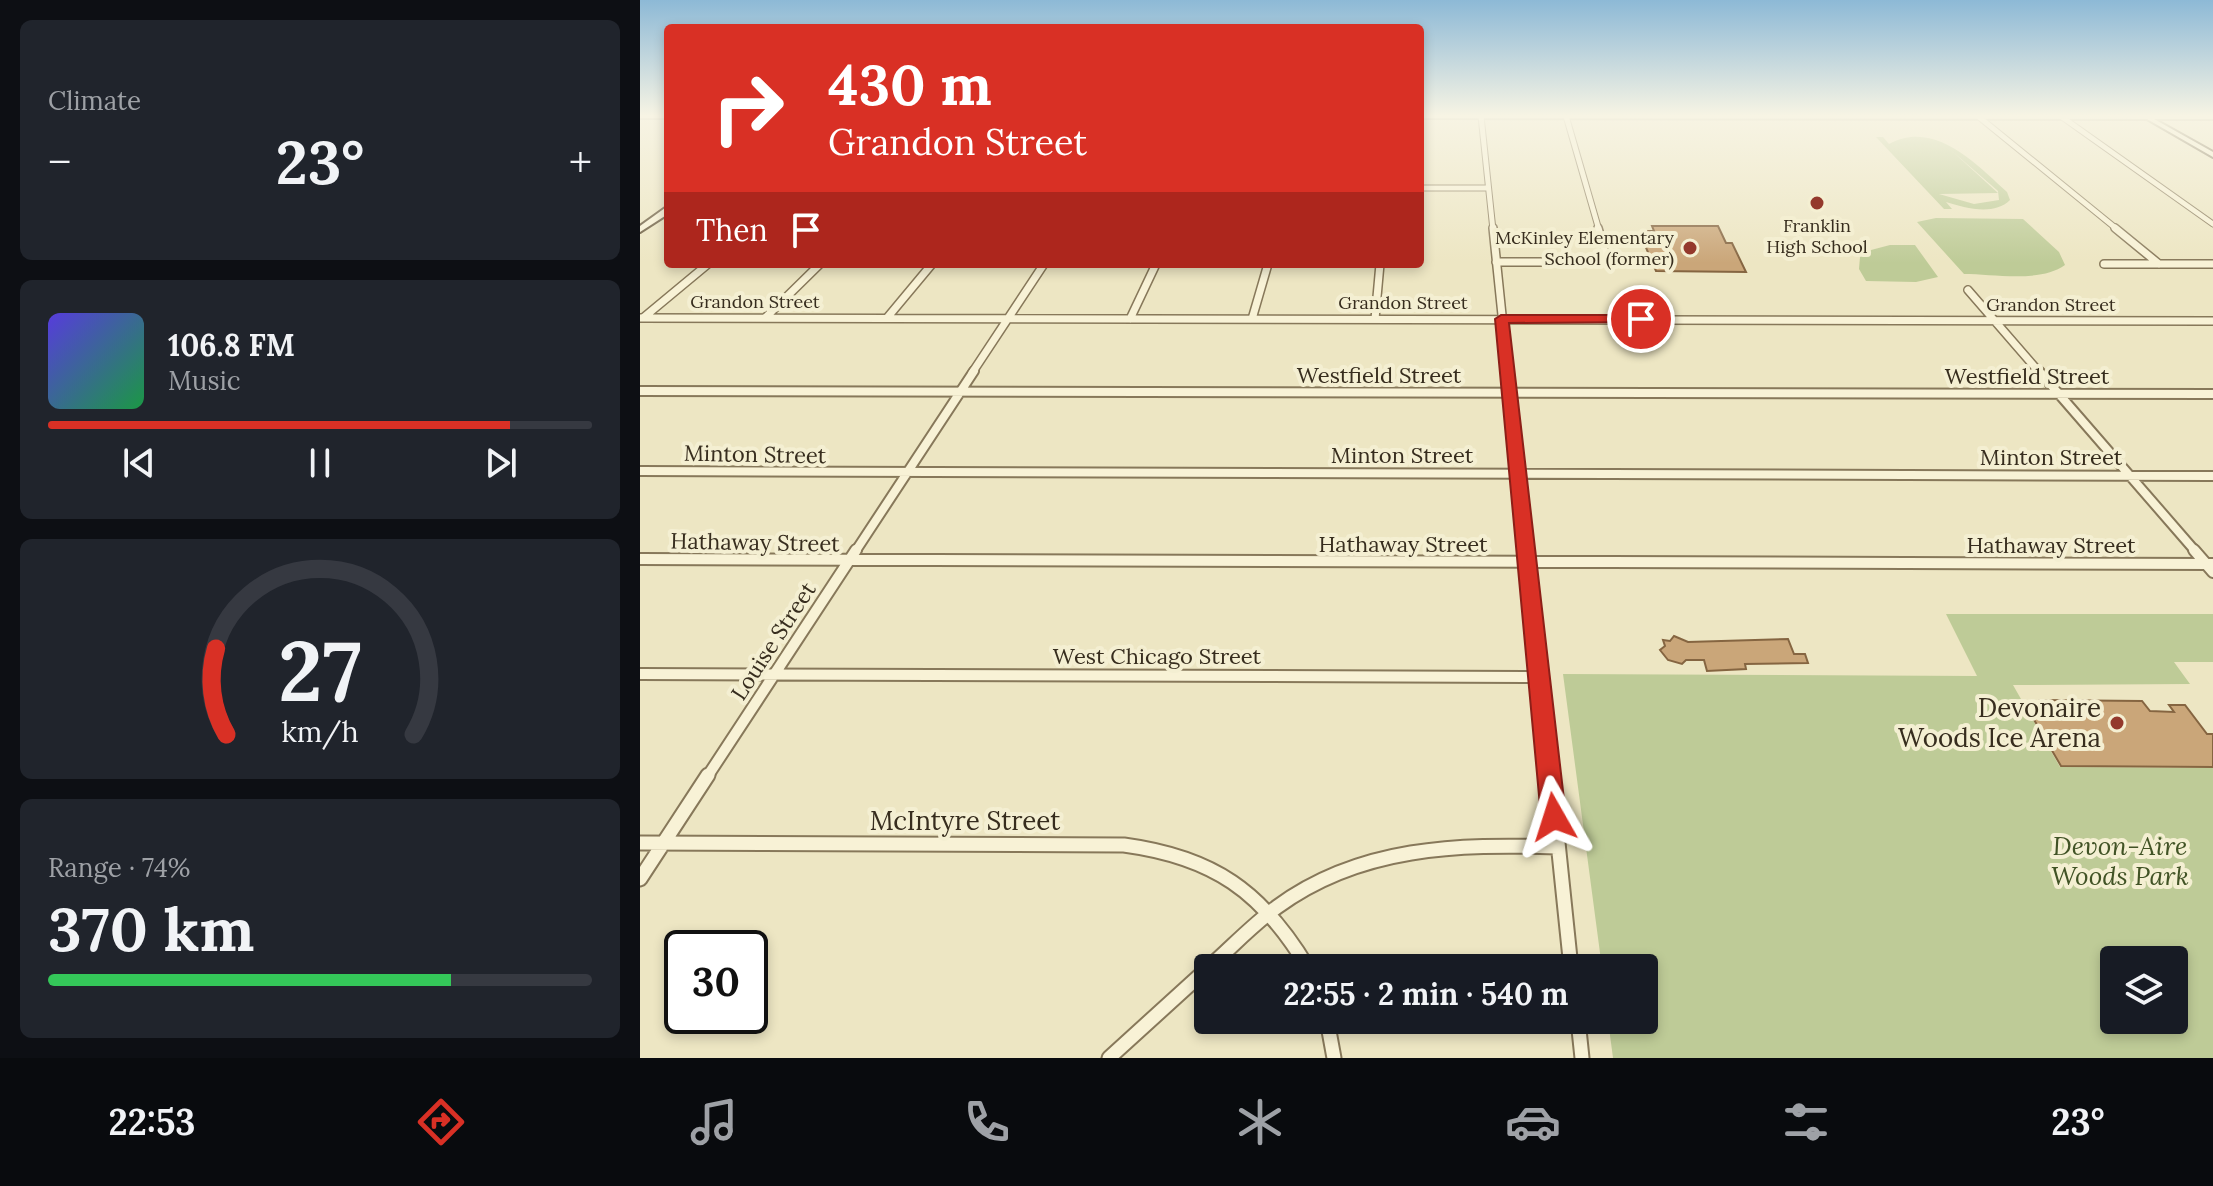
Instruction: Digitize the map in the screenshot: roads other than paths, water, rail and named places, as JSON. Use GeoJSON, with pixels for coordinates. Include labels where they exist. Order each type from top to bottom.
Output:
{"type":"FeatureCollection","features":[{"type":"Feature","properties":{"kind":"street"},"geometry":{"type":"LineString","coordinates":[[1486,164],[1569,954]]}},
{"type":"Feature","properties":{"kind":"street"},"geometry":{"type":"LineString","coordinates":[[1496,262],[1608,262],[1580,164]]}},
{"type":"Feature","properties":{"kind":"street"},"geometry":{"type":"LineString","coordinates":[[2037,164],[2159,264]]}},
{"type":"Feature","properties":{"kind":"street"},"geometry":{"type":"LineString","coordinates":[[2129,164],[2213,224]]}},
{"type":"Feature","properties":{"kind":"street"},"geometry":{"type":"LineString","coordinates":[[1424,188],[1488,188]]}},
{"type":"Feature","properties":{"kind":"street"},"geometry":{"type":"LineString","coordinates":[[640,230],[664,213]]}},
{"type":"Feature","properties":{"kind":"street"},"geometry":{"type":"LineString","coordinates":[[2104,264],[2213,264]]}},
{"type":"Feature","properties":{"kind":"street"},"geometry":{"type":"LineString","coordinates":[[641,318],[703,268]]}},
{"type":"Feature","properties":{"kind":"street"},"geometry":{"type":"LineString","coordinates":[[765,318],[816,268]]}},
{"type":"Feature","properties":{"kind":"street"},"geometry":{"type":"LineString","coordinates":[[887,318],[929,268]]}},
{"type":"Feature","properties":{"kind":"street","name":"Louise Street"},"geometry":{"type":"LineString","coordinates":[[640,879],[1041,268]]}},
{"type":"Feature","properties":{"kind":"street"},"geometry":{"type":"LineString","coordinates":[[1130,319],[1154,268]]}},
{"type":"Feature","properties":{"kind":"street"},"geometry":{"type":"LineString","coordinates":[[1252,319],[1267,268]]}},
{"type":"Feature","properties":{"kind":"street"},"geometry":{"type":"LineString","coordinates":[[1375,319],[1380,268]]}},
{"type":"Feature","properties":{"kind":"street"},"geometry":{"type":"LineString","coordinates":[[1968,290],[2211,567]]}},
{"type":"Feature","properties":{"kind":"street","name":"Grandon Street"},"geometry":{"type":"LineString","coordinates":[[641,318],[2213,321]]}},
{"type":"Feature","properties":{"kind":"street","name":"Westfield Street"},"geometry":{"type":"LineString","coordinates":[[640,391],[2213,394]]}},
{"type":"Feature","properties":{"kind":"street","name":"Minton Street"},"geometry":{"type":"LineString","coordinates":[[640,471],[2213,476]]}},
{"type":"Feature","properties":{"kind":"street","name":"Hathaway Street"},"geometry":{"type":"LineString","coordinates":[[640,559],[1527,560],[2211,567]]}},
{"type":"Feature","properties":{"kind":"street","name":"West Chicago Street"},"geometry":{"type":"LineString","coordinates":[[640,674],[1539,677]]}},
{"type":"Feature","properties":{"kind":"street","name":"McIntyre Street"},"geometry":{"type":"LineString","coordinates":[[640,843],[1142,847],[1177,853],[1210,866],[1245,888],[1270,913],[1300,954]]}},
{"type":"Feature","properties":{"kind":"street"},"geometry":{"type":"LineString","coordinates":[[1224,954],[1270,913],[1332,873],[1394,852],[1442,846],[1557,847]]}},
{"type":"Feature","properties":{"kind":"street"},"geometry":{"type":"LineString","coordinates":[[1109,1058],[1194,981]]}},
{"type":"Feature","properties":{"kind":"street"},"geometry":{"type":"LineString","coordinates":[[1330,1034],[1334,1058]]}},
{"type":"Feature","properties":{"kind":"street"},"geometry":{"type":"LineString","coordinates":[[1579,1034],[1582,1058]]}},
{"type":"Feature","properties":{"kind":"place","name":"Franklin High School"},"geometry":{"type":"Point","coordinates":[1817,203]}},
{"type":"Feature","properties":{"kind":"place","name":"McKinley Elementary School (former)"},"geometry":{"type":"Point","coordinates":[1690,248]}},
{"type":"Feature","properties":{"kind":"place","name":"Devonaire Woods Ice Arena"},"geometry":{"type":"Point","coordinates":[2117,723]}},
{"type":"Feature","properties":{"kind":"park label","name":"Devon-Aire Woods Park"},"geometry":{"type":"Point","coordinates":[2120,861]}}]}
